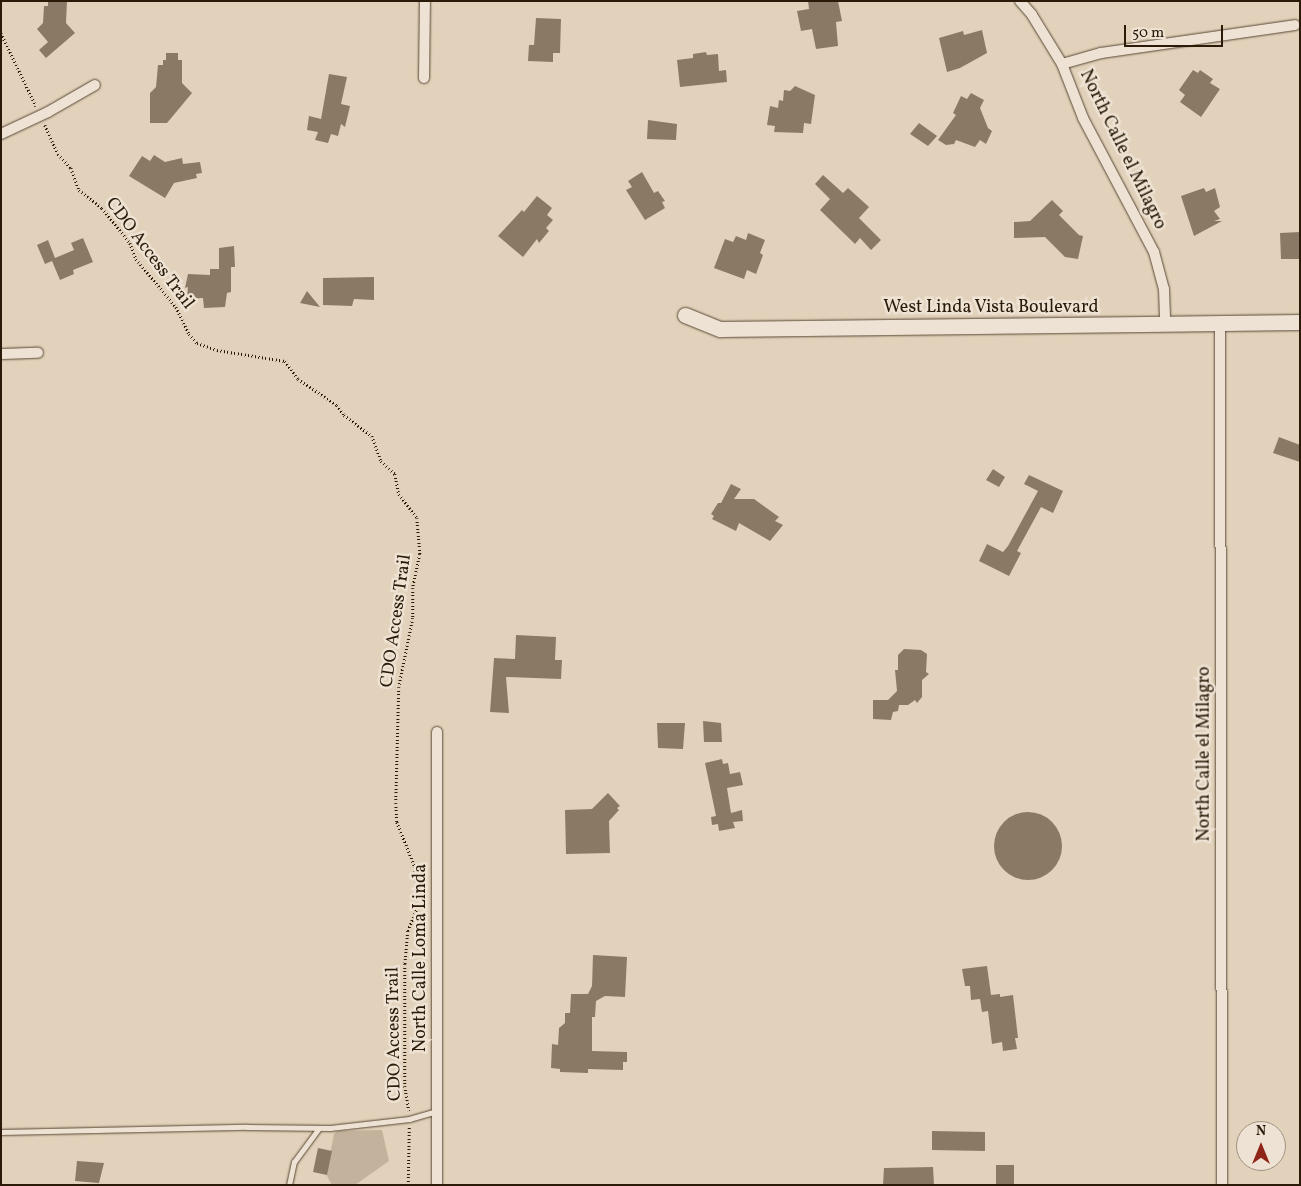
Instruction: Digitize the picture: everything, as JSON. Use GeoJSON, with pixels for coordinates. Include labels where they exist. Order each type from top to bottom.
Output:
{"type":"FeatureCollection","features":[{"type":"Feature","properties":{"kind":"street"},"geometry":{"type":"LineString","coordinates":[[424,1],[424,78]]}},
{"type":"Feature","properties":{"kind":"street","name":"North Calle el Milagro"},"geometry":{"type":"LineString","coordinates":[[1020,1],[1032,15],[1062,64],[1083,118],[1154,252],[1164,289],[1165,325]]}},
{"type":"Feature","properties":{"kind":"street"},"geometry":{"type":"LineString","coordinates":[[1062,64],[1101,53],[1295,25]]}},
{"type":"Feature","properties":{"kind":"street"},"geometry":{"type":"LineString","coordinates":[[1,134],[41,116],[95,85]]}},
{"type":"Feature","properties":{"kind":"street","name":"West Linda Vista Boulevard"},"geometry":{"type":"LineString","coordinates":[[685,315],[720,329],[1300,322]]}},
{"type":"Feature","properties":{"kind":"street","name":"North Calle el Milagro"},"geometry":{"type":"LineString","coordinates":[[1220,323],[1222,1185]]}},
{"type":"Feature","properties":{"kind":"street"},"geometry":{"type":"LineString","coordinates":[[1,354],[38,353]]}},
{"type":"Feature","properties":{"kind":"street","name":"North Calle Loma Linda"},"geometry":{"type":"LineString","coordinates":[[437,732],[437,1185]]}},
{"type":"Feature","properties":{"kind":"lane"},"geometry":{"type":"LineString","coordinates":[[1,1132],[247,1127],[319,1128],[409,1119],[437,1111]]}},
{"type":"Feature","properties":{"kind":"lane"},"geometry":{"type":"LineString","coordinates":[[289,1185],[294,1162],[319,1128]]}},
{"type":"Feature","properties":{"kind":"path","name":"CDO Access Trail"},"geometry":{"type":"LineString","coordinates":[[1,33],[58,154],[71,168],[79,190],[102,208],[130,243],[136,259],[176,307],[189,334],[197,342],[217,350],[285,361],[298,379],[337,405],[344,415],[372,436],[381,461],[395,474],[399,494],[417,518],[420,554],[413,588],[413,618],[399,687],[396,803],[397,822],[415,867],[416,880],[422,892],[408,931],[406,964],[405,1086],[409,1105],[408,1185]]}},
{"type":"Feature","properties":{"kind":"shaded area"},"geometry":{"type":"Polygon","coordinates":[[[382,1130],[389,1161],[355,1185],[332,1185],[326,1174],[334,1134],[338,1131],[382,1130]]]}},
{"type":"Feature","properties":{"kind":"building"},"geometry":{"type":"Polygon","coordinates":[[[48,1],[67,1],[66,23],[75,33],[46,58],[39,50],[48,42],[37,29],[43,23],[44,6],[48,6],[48,1]]]}},
{"type":"Feature","properties":{"kind":"building"},"geometry":{"type":"Polygon","coordinates":[[[808,1],[838,1],[842,21],[836,22],[838,46],[816,49],[812,29],[801,31],[797,11],[809,9],[808,1]]]}},
{"type":"Feature","properties":{"kind":"building"},"geometry":{"type":"Polygon","coordinates":[[[536,18],[561,19],[560,53],[553,53],[553,62],[528,61],[529,45],[534,45],[536,18]]]}},
{"type":"Feature","properties":{"kind":"building"},"geometry":{"type":"Polygon","coordinates":[[[982,30],[987,53],[960,68],[947,72],[939,38],[963,31],[964,35],[982,30]]]}},
{"type":"Feature","properties":{"kind":"building"},"geometry":{"type":"Polygon","coordinates":[[[706,52],[707,55],[718,54],[719,71],[726,70],[727,82],[680,87],[677,60],[693,58],[693,54],[706,52]]]}},
{"type":"Feature","properties":{"kind":"building"},"geometry":{"type":"Polygon","coordinates":[[[166,53],[178,53],[178,60],[182,60],[182,83],[192,93],[167,123],[150,123],[150,93],[156,87],[158,65],[163,65],[163,60],[166,60],[166,53]]]}},
{"type":"Feature","properties":{"kind":"building"},"geometry":{"type":"Polygon","coordinates":[[[1193,70],[1198,73],[1200,70],[1213,79],[1210,83],[1220,89],[1201,117],[1180,102],[1185,95],[1179,90],[1193,70]]]}},
{"type":"Feature","properties":{"kind":"building"},"geometry":{"type":"Polygon","coordinates":[[[329,74],[347,77],[341,104],[350,106],[345,127],[341,124],[338,136],[331,134],[328,143],[315,140],[318,132],[307,130],[309,116],[321,119],[329,74]]]}},
{"type":"Feature","properties":{"kind":"building"},"geometry":{"type":"Polygon","coordinates":[[[795,86],[815,95],[811,124],[804,123],[803,133],[774,132],[775,126],[767,125],[770,106],[778,108],[779,100],[783,101],[784,90],[790,91],[795,86]]]}},
{"type":"Feature","properties":{"kind":"building"},"geometry":{"type":"Polygon","coordinates":[[[971,93],[984,100],[980,108],[988,128],[992,131],[986,144],[980,140],[975,147],[956,140],[954,144],[946,145],[938,140],[956,115],[953,113],[961,96],[967,99],[971,93]]]}},
{"type":"Feature","properties":{"kind":"building"},"geometry":{"type":"Polygon","coordinates":[[[648,120],[677,124],[676,140],[647,139],[648,120]]]}},
{"type":"Feature","properties":{"kind":"building"},"geometry":{"type":"Polygon","coordinates":[[[919,123],[937,136],[928,146],[910,134],[919,123]]]}},
{"type":"Feature","properties":{"kind":"building"},"geometry":{"type":"Polygon","coordinates":[[[154,155],[165,162],[182,158],[183,164],[200,162],[202,173],[196,174],[197,178],[174,183],[165,198],[129,176],[142,156],[150,161],[154,155]]]}},
{"type":"Feature","properties":{"kind":"building"},"geometry":{"type":"Polygon","coordinates":[[[642,172],[654,193],[658,191],[665,201],[662,202],[665,208],[645,220],[626,190],[632,187],[628,181],[642,172]]]}},
{"type":"Feature","properties":{"kind":"building"},"geometry":{"type":"Polygon","coordinates":[[[823,175],[843,193],[848,188],[869,207],[859,218],[881,240],[871,250],[860,238],[855,244],[820,210],[830,199],[815,184],[823,175]]]}},
{"type":"Feature","properties":{"kind":"building"},"geometry":{"type":"Polygon","coordinates":[[[1204,188],[1206,192],[1215,188],[1220,207],[1214,211],[1220,219],[1214,221],[1222,221],[1194,236],[1181,196],[1204,188]]]}},
{"type":"Feature","properties":{"kind":"building"},"geometry":{"type":"Polygon","coordinates":[[[537,196],[552,208],[547,215],[553,220],[546,228],[549,231],[539,243],[537,239],[523,257],[498,236],[522,210],[524,212],[537,196]]]}},
{"type":"Feature","properties":{"kind":"building"},"geometry":{"type":"Polygon","coordinates":[[[1052,200],[1063,211],[1059,215],[1079,235],[1083,236],[1078,259],[1065,257],[1045,237],[1014,238],[1014,222],[1030,221],[1052,200]]]}},
{"type":"Feature","properties":{"kind":"building"},"geometry":{"type":"Polygon","coordinates":[[[1300,232],[1300,259],[1281,259],[1280,233],[1300,232]]]}},
{"type":"Feature","properties":{"kind":"building"},"geometry":{"type":"Polygon","coordinates":[[[748,233],[765,240],[760,253],[763,255],[756,274],[747,270],[744,279],[714,268],[725,239],[733,242],[736,236],[746,240],[748,233]]]}},
{"type":"Feature","properties":{"kind":"building"},"geometry":{"type":"Polygon","coordinates":[[[83,238],[93,262],[73,270],[74,274],[60,280],[52,261],[45,264],[37,245],[48,240],[55,258],[74,250],[71,243],[83,238]]]}},
{"type":"Feature","properties":{"kind":"building"},"geometry":{"type":"Polygon","coordinates":[[[234,246],[235,267],[231,267],[231,292],[227,293],[225,307],[204,308],[203,298],[187,299],[188,287],[185,288],[188,274],[210,275],[210,269],[219,269],[219,248],[234,246]]]}},
{"type":"Feature","properties":{"kind":"building"},"geometry":{"type":"Polygon","coordinates":[[[374,277],[374,300],[354,299],[352,306],[323,305],[323,278],[374,277]]]}},
{"type":"Feature","properties":{"kind":"building"},"geometry":{"type":"Polygon","coordinates":[[[307,291],[320,307],[300,303],[307,291]]]}},
{"type":"Feature","properties":{"kind":"building"},"geometry":{"type":"Polygon","coordinates":[[[1279,437],[1300,445],[1300,462],[1273,453],[1279,437]]]}},
{"type":"Feature","properties":{"kind":"building"},"geometry":{"type":"Polygon","coordinates":[[[993,469],[1005,477],[999,487],[986,480],[993,469]]]}},
{"type":"Feature","properties":{"kind":"building"},"geometry":{"type":"Polygon","coordinates":[[[1029,475],[1063,491],[1053,513],[1041,507],[1017,551],[1021,553],[1009,576],[979,561],[987,544],[1003,552],[1008,546],[1038,491],[1024,484],[1029,475]]]}},
{"type":"Feature","properties":{"kind":"building"},"geometry":{"type":"Polygon","coordinates":[[[731,484],[741,489],[734,499],[754,499],[779,517],[775,521],[783,525],[770,541],[739,523],[736,531],[712,519],[714,516],[711,514],[718,503],[721,503],[731,484]]]}},
{"type":"Feature","properties":{"kind":"building"},"geometry":{"type":"Polygon","coordinates":[[[516,635],[556,637],[555,660],[562,660],[561,679],[506,677],[509,713],[490,712],[494,658],[515,659],[516,635]]]}},
{"type":"Feature","properties":{"kind":"building"},"geometry":{"type":"Polygon","coordinates":[[[904,649],[921,650],[927,654],[926,672],[929,674],[922,680],[922,697],[917,703],[915,700],[908,705],[899,705],[898,711],[893,712],[891,720],[873,719],[873,700],[888,700],[897,691],[895,670],[898,670],[898,655],[904,649]]]}},
{"type":"Feature","properties":{"kind":"building"},"geometry":{"type":"Polygon","coordinates":[[[703,721],[721,723],[722,742],[704,742],[703,721]]]}},
{"type":"Feature","properties":{"kind":"building"},"geometry":{"type":"Polygon","coordinates":[[[657,723],[685,723],[683,749],[658,748],[657,723]]]}},
{"type":"Feature","properties":{"kind":"building"},"geometry":{"type":"Polygon","coordinates":[[[722,759],[723,764],[728,763],[730,774],[740,772],[743,785],[727,788],[731,813],[742,810],[743,821],[733,822],[735,828],[719,831],[718,824],[712,825],[711,817],[716,816],[705,763],[722,759]]]}},
{"type":"Feature","properties":{"kind":"building"},"geometry":{"type":"Polygon","coordinates":[[[608,793],[620,806],[617,808],[619,810],[609,821],[610,853],[566,854],[565,810],[592,809],[608,793]]]}},
{"type":"Feature","properties":{"kind":"building"},"geometry":{"type":"Polygon","coordinates":[[[1028,812],[1041,815],[1052,822],[1059,833],[1062,846],[1059,859],[1052,870],[1041,877],[1028,880],[1015,877],[1004,870],[997,859],[994,846],[997,833],[1004,822],[1015,815],[1028,812]]]}},
{"type":"Feature","properties":{"kind":"building"},"geometry":{"type":"Polygon","coordinates":[[[593,955],[627,957],[625,997],[605,996],[596,1001],[595,1017],[592,1017],[592,1051],[627,1052],[627,1062],[623,1062],[623,1070],[588,1069],[588,1073],[560,1072],[560,1069],[551,1068],[552,1044],[558,1045],[559,1028],[565,1023],[565,1013],[570,1013],[571,994],[588,994],[592,986],[593,955]]]}},
{"type":"Feature","properties":{"kind":"building"},"geometry":{"type":"Polygon","coordinates":[[[987,966],[991,995],[1000,994],[1000,997],[1013,995],[1018,1038],[1015,1038],[1017,1049],[1003,1051],[1002,1042],[992,1044],[988,1011],[982,1012],[980,999],[971,1000],[970,986],[965,986],[962,969],[987,966]]]}},
{"type":"Feature","properties":{"kind":"building"},"geometry":{"type":"Polygon","coordinates":[[[932,1131],[985,1132],[985,1151],[932,1150],[932,1131]]]}},
{"type":"Feature","properties":{"kind":"building"},"geometry":{"type":"Polygon","coordinates":[[[318,1148],[332,1151],[327,1175],[313,1172],[318,1148]]]}},
{"type":"Feature","properties":{"kind":"building"},"geometry":{"type":"Polygon","coordinates":[[[77,1161],[104,1163],[99,1183],[75,1181],[77,1161]]]}},
{"type":"Feature","properties":{"kind":"building"},"geometry":{"type":"Polygon","coordinates":[[[996,1165],[1014,1165],[1014,1185],[996,1185],[996,1165]]]}},
{"type":"Feature","properties":{"kind":"building"},"geometry":{"type":"Polygon","coordinates":[[[933,1167],[934,1185],[883,1185],[884,1168],[933,1167]]]}}]}
